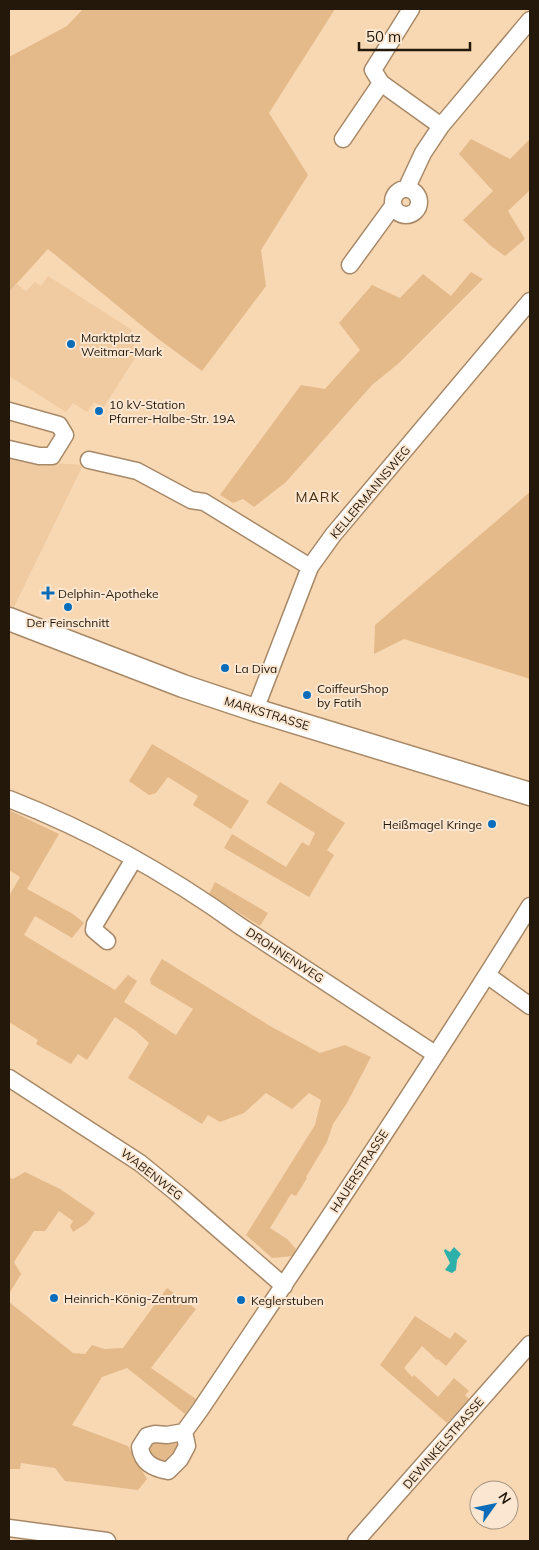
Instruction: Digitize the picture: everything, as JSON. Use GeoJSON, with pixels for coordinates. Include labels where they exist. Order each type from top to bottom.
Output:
{"type":"FeatureCollection","features":[{"type":"Feature","properties":{"kind":"main road","name":"MARKSTRASSE"},"geometry":{"type":"LineString","coordinates":[[9,619],[166,680],[255,710],[530,794]]}},
{"type":"Feature","properties":{"kind":"street"},"geometry":{"type":"LineString","coordinates":[[411,9],[373,70],[381,83],[441,126]]}},
{"type":"Feature","properties":{"kind":"street"},"geometry":{"type":"LineString","coordinates":[[408,189],[423,153],[441,126],[530,20]]}},
{"type":"Feature","properties":{"kind":"street"},"geometry":{"type":"LineString","coordinates":[[343,139],[381,83]]}},
{"type":"Feature","properties":{"kind":"street"},"geometry":{"type":"LineString","coordinates":[[408,189],[414,192],[418,198],[416,211],[410,214],[403,215],[397,212],[393,206],[396,194],[401,190],[408,189]]}},
{"type":"Feature","properties":{"kind":"street"},"geometry":{"type":"LineString","coordinates":[[350,264],[393,206]]}},
{"type":"Feature","properties":{"kind":"street","name":"KELLERMANNSWEG"},"geometry":{"type":"LineString","coordinates":[[255,710],[310,566],[333,535],[530,301]]}},
{"type":"Feature","properties":{"kind":"street"},"geometry":{"type":"LineString","coordinates":[[9,411],[59,425],[65,435],[52,456],[39,456],[9,449]]}},
{"type":"Feature","properties":{"kind":"street"},"geometry":{"type":"LineString","coordinates":[[89,460],[136,471],[191,500],[204,502],[310,566]]}},
{"type":"Feature","properties":{"kind":"street","name":"DROHNENWEG"},"geometry":{"type":"LineString","coordinates":[[9,799],[88,834],[134,859],[216,909],[435,1054]]}},
{"type":"Feature","properties":{"kind":"street"},"geometry":{"type":"LineString","coordinates":[[107,941],[94,930],[95,924],[134,859]]}},
{"type":"Feature","properties":{"kind":"street","name":"HAUERSTRASSE"},"geometry":{"type":"LineString","coordinates":[[184,1432],[309,1249],[530,906]]}},
{"type":"Feature","properties":{"kind":"street"},"geometry":{"type":"LineString","coordinates":[[487,975],[530,1006]]}},
{"type":"Feature","properties":{"kind":"street","name":"WABENWEG"},"geometry":{"type":"LineString","coordinates":[[9,1078],[140,1162],[284,1286]]}},
{"type":"Feature","properties":{"kind":"street","name":"DEWINKELSTRASSE"},"geometry":{"type":"LineString","coordinates":[[356,1541],[530,1344]]}},
{"type":"Feature","properties":{"kind":"street"},"geometry":{"type":"LineString","coordinates":[[9,1528],[107,1541]]}},
{"type":"Feature","properties":{"kind":"shaded area"},"geometry":{"type":"Polygon","coordinates":[[[83,9],[335,9],[269,113],[308,175],[261,250],[266,286],[202,371],[157,338],[48,249],[9,292],[9,57],[67,26],[83,9]]]}},
{"type":"Feature","properties":{"kind":"shaded area"},"geometry":{"type":"Polygon","coordinates":[[[471,139],[510,159],[530,139],[530,190],[508,211],[525,239],[505,256],[491,246],[463,220],[493,191],[459,154],[471,139]]]}},
{"type":"Feature","properties":{"kind":"shaded area"},"geometry":{"type":"Polygon","coordinates":[[[471,272],[483,279],[399,363],[372,385],[286,482],[254,507],[243,499],[233,503],[220,495],[301,385],[325,389],[360,350],[339,323],[372,285],[400,298],[423,274],[451,296],[471,272]]]}},
{"type":"Feature","properties":{"kind":"shaded area","name":"Marktplatz Weitmar-Mark"},"geometry":{"type":"Polygon","coordinates":[[[48,276],[132,330],[127,340],[141,349],[103,408],[94,402],[87,412],[73,403],[66,412],[9,376],[9,292],[17,284],[26,291],[35,282],[41,286],[48,276]]]}},
{"type":"Feature","properties":{"kind":"shaded area"},"geometry":{"type":"Polygon","coordinates":[[[9,454],[37,462],[83,465],[9,617],[9,454]]]}},
{"type":"Feature","properties":{"kind":"shaded area"},"geometry":{"type":"Polygon","coordinates":[[[530,492],[530,679],[404,639],[374,654],[375,625],[530,492]]]}},
{"type":"Feature","properties":{"kind":"shaded area"},"geometry":{"type":"Polygon","coordinates":[[[152,744],[249,801],[231,829],[193,805],[198,796],[168,777],[156,793],[149,795],[129,781],[152,744]]]}},
{"type":"Feature","properties":{"kind":"shaded area"},"geometry":{"type":"Polygon","coordinates":[[[280,782],[345,823],[327,850],[334,855],[309,897],[224,848],[232,834],[286,867],[302,842],[309,846],[315,833],[266,803],[280,782]]]}},
{"type":"Feature","properties":{"kind":"shaded area"},"geometry":{"type":"Polygon","coordinates":[[[9,810],[59,834],[27,889],[73,914],[84,923],[72,938],[35,916],[24,935],[115,990],[128,975],[137,981],[124,1002],[176,1035],[193,1009],[151,984],[150,979],[162,959],[270,1026],[320,1053],[345,1045],[371,1057],[347,1103],[333,1124],[327,1142],[307,1178],[296,1196],[291,1194],[270,1228],[287,1239],[296,1249],[293,1256],[272,1258],[246,1235],[315,1125],[321,1100],[309,1093],[292,1109],[266,1093],[244,1113],[220,1122],[208,1115],[202,1124],[128,1078],[149,1043],[136,1031],[115,1017],[87,1060],[78,1054],[71,1064],[36,1044],[38,1040],[9,1022],[9,896],[20,877],[9,870],[9,810]]]}},
{"type":"Feature","properties":{"kind":"shaded area"},"geometry":{"type":"Polygon","coordinates":[[[215,882],[268,913],[260,926],[209,894],[215,882]]]}},
{"type":"Feature","properties":{"kind":"shaded area"},"geometry":{"type":"Polygon","coordinates":[[[25,1172],[60,1189],[95,1213],[87,1223],[73,1232],[70,1226],[73,1221],[59,1211],[45,1231],[34,1231],[14,1262],[21,1274],[9,1294],[9,1177],[13,1179],[25,1172]]]}},
{"type":"Feature","properties":{"kind":"shaded area"},"geometry":{"type":"Polygon","coordinates":[[[167,1288],[196,1309],[151,1368],[196,1399],[185,1414],[127,1368],[102,1377],[72,1425],[128,1446],[147,1479],[138,1490],[65,1481],[55,1468],[21,1463],[20,1469],[9,1469],[9,1302],[73,1353],[85,1354],[92,1345],[104,1349],[123,1348],[167,1288]]]}},
{"type":"Feature","properties":{"kind":"shaded area"},"geometry":{"type":"Polygon","coordinates":[[[415,1316],[450,1339],[455,1332],[467,1341],[446,1366],[422,1346],[404,1368],[412,1377],[414,1375],[438,1397],[454,1378],[469,1391],[465,1395],[469,1399],[447,1423],[380,1365],[415,1316]]]}},
{"type":"Feature","properties":{"kind":"shaded area"},"geometry":{"type":"Polygon","coordinates":[[[166,1441],[177,1444],[178,1447],[166,1460],[160,1461],[148,1453],[148,1443],[166,1441]]]}},
{"type":"Feature","properties":{"kind":"water"},"geometry":{"type":"Polygon","coordinates":[[[454,1247],[461,1254],[457,1260],[456,1270],[452,1273],[445,1270],[450,1263],[444,1251],[445,1249],[450,1252],[454,1247]]]}},
{"type":"Feature","properties":{"kind":"place","name":"Marktplatz Weitmar-Mark"},"geometry":{"type":"Point","coordinates":[71,344]}},
{"type":"Feature","properties":{"kind":"place","name":"10 kV-Station Pfarrer-Halbe-Str. 19A"},"geometry":{"type":"Point","coordinates":[99,411]}},
{"type":"Feature","properties":{"kind":"place","name":"Delphin-Apotheke"},"geometry":{"type":"Point","coordinates":[48,593]}},
{"type":"Feature","properties":{"kind":"place","name":"Der Feinschnitt"},"geometry":{"type":"Point","coordinates":[68,607]}},
{"type":"Feature","properties":{"kind":"place","name":"La Diva"},"geometry":{"type":"Point","coordinates":[225,668]}},
{"type":"Feature","properties":{"kind":"place","name":"CoiffeurShop by Fatih"},"geometry":{"type":"Point","coordinates":[307,695]}},
{"type":"Feature","properties":{"kind":"place","name":"Heißmagel Kringe"},"geometry":{"type":"Point","coordinates":[492,824]}},
{"type":"Feature","properties":{"kind":"place","name":"Heinrich-König-Zentrum"},"geometry":{"type":"Point","coordinates":[54,1298]}},
{"type":"Feature","properties":{"kind":"place","name":"Keglerstuben"},"geometry":{"type":"Point","coordinates":[241,1300]}},
{"type":"Feature","properties":{"kind":"district","name":"MARK"},"geometry":{"type":"Point","coordinates":[318,497]}}]}
